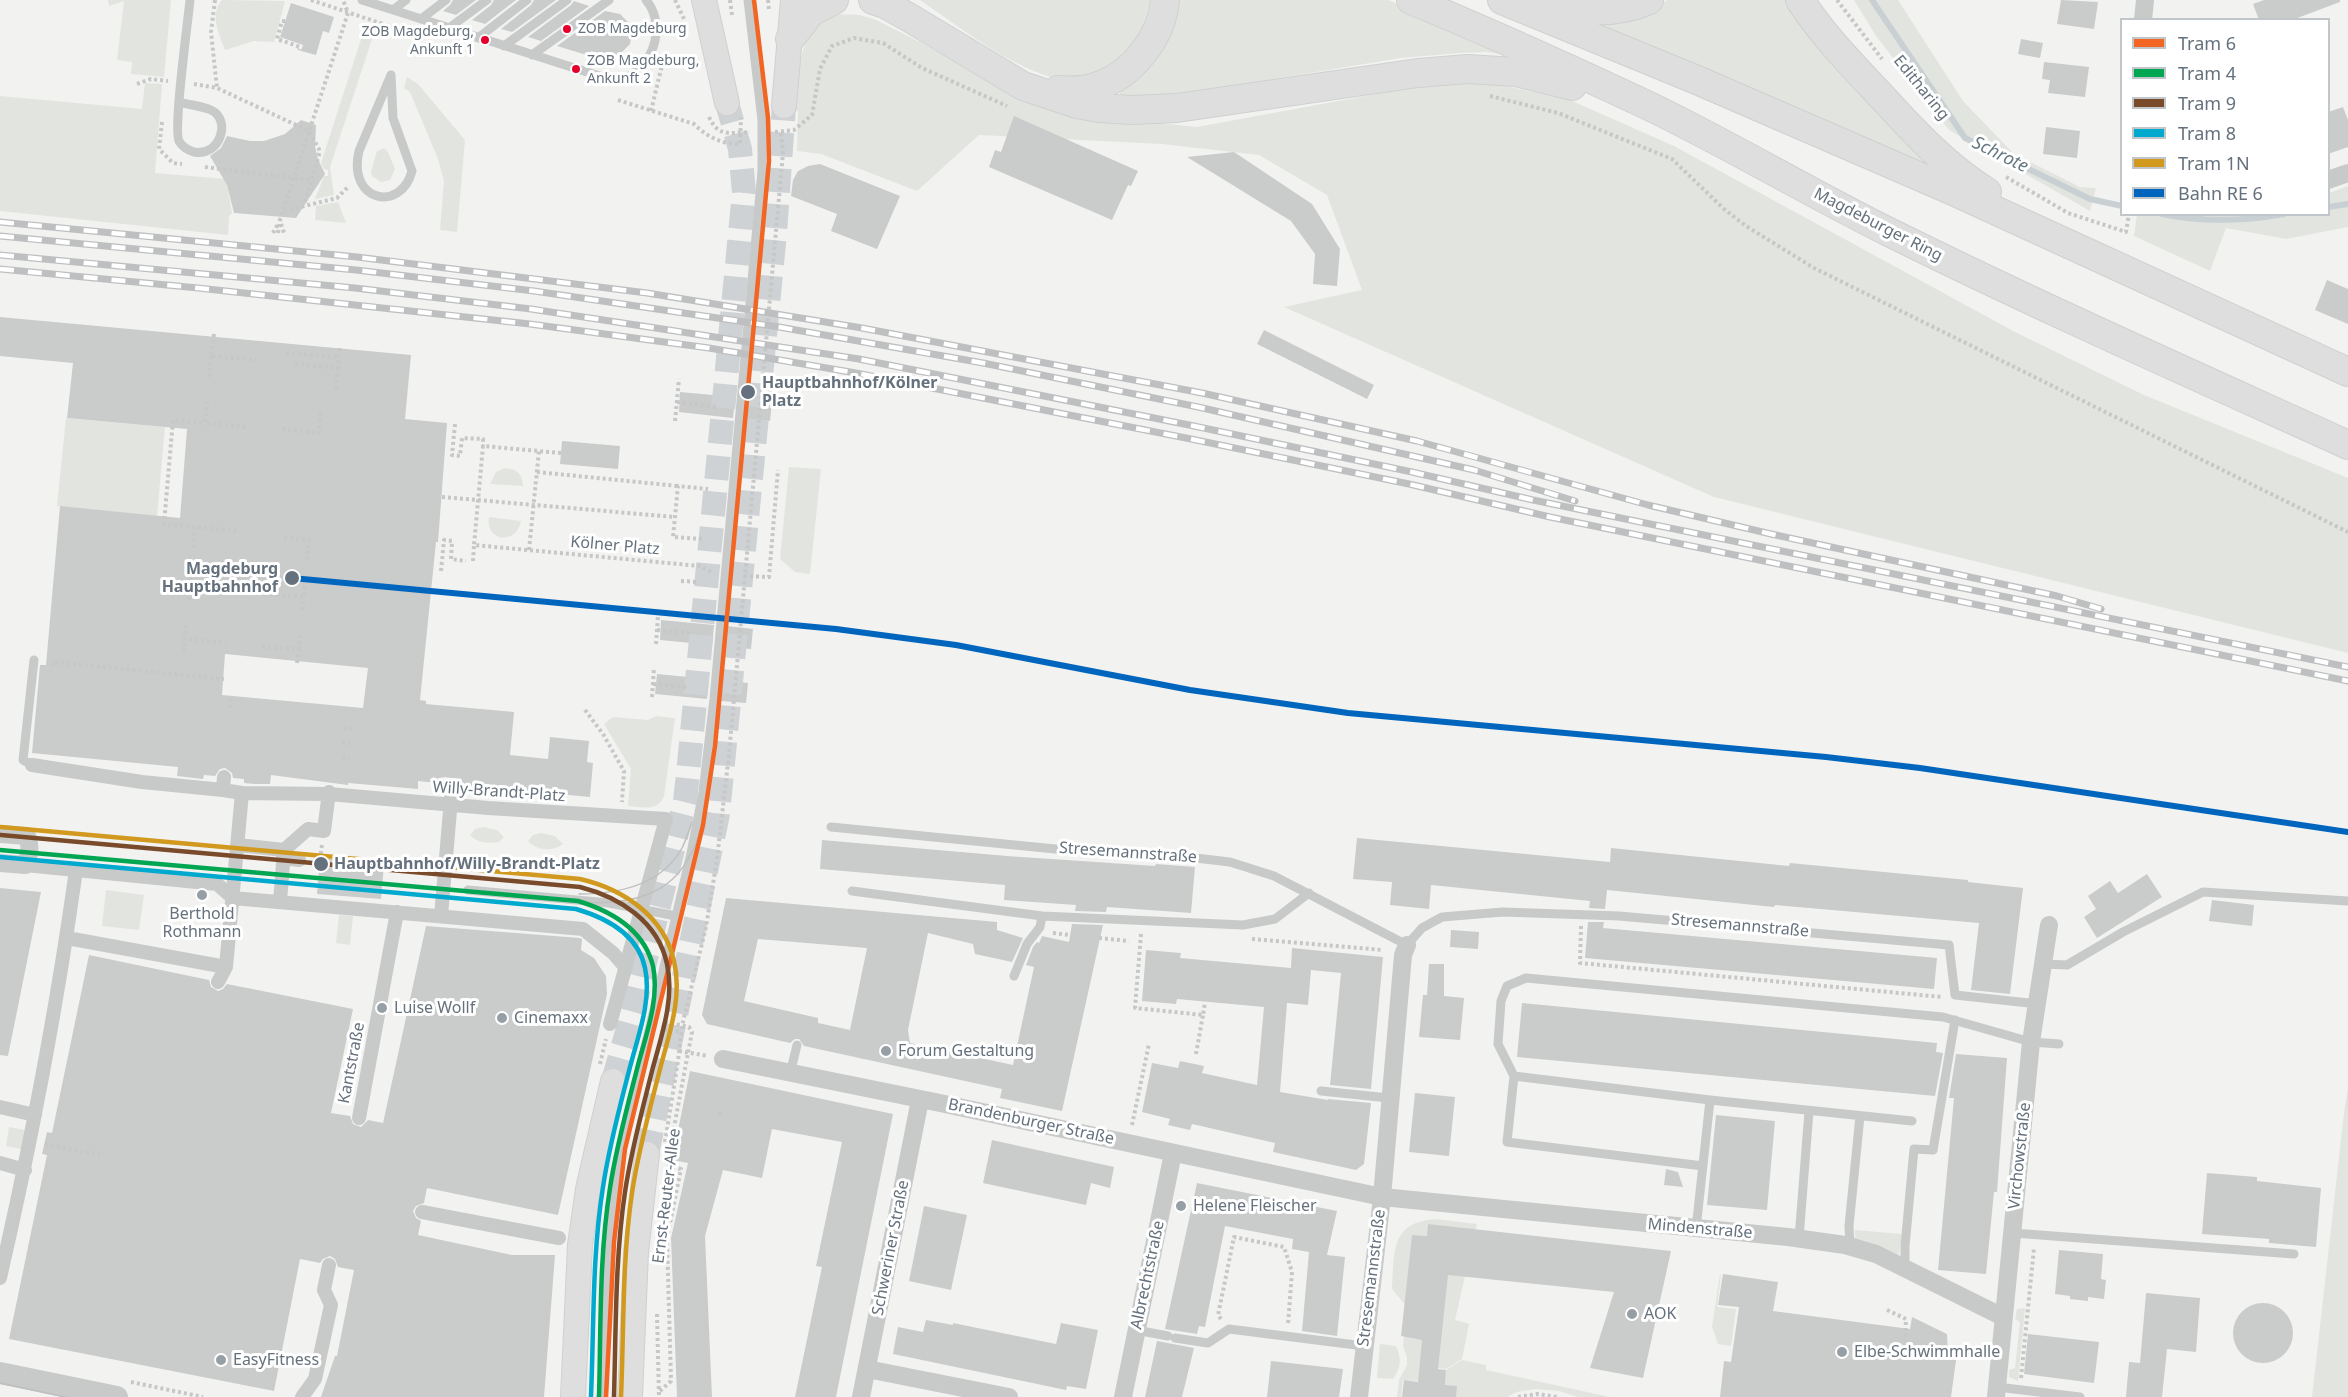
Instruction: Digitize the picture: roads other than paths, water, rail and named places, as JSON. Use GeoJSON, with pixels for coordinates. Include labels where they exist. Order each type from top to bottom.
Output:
{"type":"FeatureCollection","features":[{"type":"Feature","properties":{"kind":"highway"},"geometry":{"type":"LineString","coordinates":[[790,39],[811,12],[834,0]]}},
{"type":"Feature","properties":{"kind":"highway"},"geometry":{"type":"LineString","coordinates":[[873,0],[885,4],[937,33],[1023,86],[1089,106],[1162,110],[1426,72],[1494,69],[1535,76],[1650,107]]}},
{"type":"Feature","properties":{"kind":"highway"},"geometry":{"type":"LineString","coordinates":[[1023,86],[1077,90],[1096,87],[1112,80],[1137,59],[1151,42],[1161,24],[1166,0]]}},
{"type":"Feature","properties":{"kind":"highway","name":"Magdeburger Ring"},"geometry":{"type":"LineString","coordinates":[[1411,0],[1511,41],[1650,107],[1887,231],[2002,288],[2348,444]]}},
{"type":"Feature","properties":{"kind":"highway"},"geometry":{"type":"LineString","coordinates":[[1502,0],[1953,191],[2348,372]]}},
{"type":"Feature","properties":{"kind":"highway"},"geometry":{"type":"LineString","coordinates":[[1539,0],[1573,9],[1605,11],[1626,8],[1649,0]]}},
{"type":"Feature","properties":{"kind":"highway"},"geometry":{"type":"LineString","coordinates":[[1800,0],[1829,42],[1902,119],[1961,175],[2089,253]]}},
{"type":"Feature","properties":{"kind":"main road"},"geometry":{"type":"LineString","coordinates":[[704,0],[718,110]]}},
{"type":"Feature","properties":{"kind":"main road"},"geometry":{"type":"LineString","coordinates":[[784,106],[793,0]]}},
{"type":"Feature","properties":{"kind":"main road"},"geometry":{"type":"LineString","coordinates":[[573,1397],[580,1245],[588,1189],[613,1081]]}},
{"type":"Feature","properties":{"kind":"main road","name":"Ernst-Reuter-Allee"},"geometry":{"type":"LineString","coordinates":[[630,1397],[636,1252],[657,1160]]}},
{"type":"Feature","properties":{"kind":"street"},"geometry":{"type":"LineString","coordinates":[[2143,18],[2145,0]]}},
{"type":"Feature","properties":{"kind":"street"},"geometry":{"type":"LineString","coordinates":[[2330,179],[2348,173]]}},
{"type":"Feature","properties":{"kind":"street","name":"Willy-Brandt-Platz"},"geometry":{"type":"LineString","coordinates":[[32,765],[142,782],[223,784],[242,793],[324,793],[451,805],[666,819],[641,910]]}},
{"type":"Feature","properties":{"kind":"street"},"geometry":{"type":"LineString","coordinates":[[441,906],[452,787],[444,786]]}},
{"type":"Feature","properties":{"kind":"street"},"geometry":{"type":"LineString","coordinates":[[218,982],[226,967],[242,793]]}},
{"type":"Feature","properties":{"kind":"street"},"geometry":{"type":"LineString","coordinates":[[280,902],[283,854],[308,829],[324,831],[324,793]]}},
{"type":"Feature","properties":{"kind":"street"},"geometry":{"type":"LineString","coordinates":[[0,834],[27,836],[30,854],[25,865]]}},
{"type":"Feature","properties":{"kind":"street"},"geometry":{"type":"LineString","coordinates":[[238,844],[299,860]]}},
{"type":"Feature","properties":{"kind":"street"},"geometry":{"type":"LineString","coordinates":[[0,862],[217,884],[233,898],[398,912],[441,906],[583,929],[613,953],[626,968]]}},
{"type":"Feature","properties":{"kind":"street"},"geometry":{"type":"LineString","coordinates":[[0,1278],[25,1170],[67,938],[76,870]]}},
{"type":"Feature","properties":{"kind":"street"},"geometry":{"type":"LineString","coordinates":[[281,887],[296,888]]}},
{"type":"Feature","properties":{"kind":"street"},"geometry":{"type":"LineString","coordinates":[[610,1024],[641,910]]}},
{"type":"Feature","properties":{"kind":"street","name":"Kantstraße"},"geometry":{"type":"LineString","coordinates":[[358,1118],[398,912]]}},
{"type":"Feature","properties":{"kind":"street","name":"Virchowstraße"},"geometry":{"type":"LineString","coordinates":[[1996,1392],[2031,1042],[2039,1004],[2049,925]]}},
{"type":"Feature","properties":{"kind":"street"},"geometry":{"type":"LineString","coordinates":[[67,938],[226,967]]}},
{"type":"Feature","properties":{"kind":"street","name":"Stresemannstraße"},"geometry":{"type":"LineString","coordinates":[[1359,1397],[1382,1197],[1389,1098],[1405,948]]}},
{"type":"Feature","properties":{"kind":"street","name":"Brandenburger Straße"},"geometry":{"type":"LineString","coordinates":[[723,1059],[1382,1197]]}},
{"type":"Feature","properties":{"kind":"street","name":"Schweriner Straße"},"geometry":{"type":"LineString","coordinates":[[861,1397],[920,1100]]}},
{"type":"Feature","properties":{"kind":"street"},"geometry":{"type":"LineString","coordinates":[[0,1107],[35,1115]]}},
{"type":"Feature","properties":{"kind":"street"},"geometry":{"type":"LineString","coordinates":[[30,1141],[45,1144]]}},
{"type":"Feature","properties":{"kind":"street","name":"Albrechtstraße"},"geometry":{"type":"LineString","coordinates":[[1123,1397],[1173,1152]]}},
{"type":"Feature","properties":{"kind":"street"},"geometry":{"type":"LineString","coordinates":[[0,1163],[25,1170]]}},
{"type":"Feature","properties":{"kind":"street","name":"Mindenstraße"},"geometry":{"type":"LineString","coordinates":[[1382,1197],[1799,1238],[1850,1246],[1876,1254],[2003,1317]]}},
{"type":"Feature","properties":{"kind":"street"},"geometry":{"type":"LineString","coordinates":[[422,1212],[559,1238]]}},
{"type":"Feature","properties":{"kind":"street"},"geometry":{"type":"LineString","coordinates":[[302,1397],[315,1378],[331,1305],[324,1290],[329,1265]]}},
{"type":"Feature","properties":{"kind":"street"},"geometry":{"type":"LineString","coordinates":[[867,1369],[1010,1397]]}},
{"type":"Feature","properties":{"kind":"street"},"geometry":{"type":"LineString","coordinates":[[0,1373],[117,1397]]}},
{"type":"Feature","properties":{"kind":"lane"},"geometry":{"type":"LineString","coordinates":[[179,102],[209,109],[217,116],[221,132],[218,142],[212,149],[190,151],[181,145],[177,132],[179,102],[190,0]]}},
{"type":"Feature","properties":{"kind":"lane"},"geometry":{"type":"LineString","coordinates":[[362,0],[607,80],[622,80],[633,76],[646,62],[655,35],[655,19],[651,6],[645,0]]}},
{"type":"Feature","properties":{"kind":"lane"},"geometry":{"type":"LineString","coordinates":[[393,10],[406,0]]}},
{"type":"Feature","properties":{"kind":"lane"},"geometry":{"type":"LineString","coordinates":[[421,19],[446,0]]}},
{"type":"Feature","properties":{"kind":"lane"},"geometry":{"type":"LineString","coordinates":[[449,28],[487,0]]}},
{"type":"Feature","properties":{"kind":"lane"},"geometry":{"type":"LineString","coordinates":[[478,38],[527,0]]}},
{"type":"Feature","properties":{"kind":"lane"},"geometry":{"type":"LineString","coordinates":[[504,46],[567,0]]}},
{"type":"Feature","properties":{"kind":"lane"},"geometry":{"type":"LineString","coordinates":[[532,55],[609,0]]}},
{"type":"Feature","properties":{"kind":"lane"},"geometry":{"type":"LineString","coordinates":[[602,1397],[607,1251],[618,1161],[703,792],[714,699],[761,195],[763,132],[748,0]]}},
{"type":"Feature","properties":{"kind":"lane"},"geometry":{"type":"LineString","coordinates":[[391,75],[393,118],[410,161],[412,171],[410,179],[394,195],[380,196],[367,192],[357,178],[358,151],[391,75]]}},
{"type":"Feature","properties":{"kind":"lane"},"geometry":{"type":"LineString","coordinates":[[32,765],[23,760],[33,660]]}},
{"type":"Feature","properties":{"kind":"lane","name":"Stresemannstraße"},"geometry":{"type":"LineString","coordinates":[[831,827],[1077,851],[1203,858],[1261,870],[1309,893],[1405,948],[1422,928],[1447,916],[1503,912],[1582,914],[1949,945],[1955,995],[2039,1004]]}},
{"type":"Feature","properties":{"kind":"lane"},"geometry":{"type":"LineString","coordinates":[[468,890],[609,903],[676,916]]}},
{"type":"Feature","properties":{"kind":"lane"},"geometry":{"type":"LineString","coordinates":[[852,891],[1042,916],[1253,924],[1282,915],[1309,893]]}},
{"type":"Feature","properties":{"kind":"lane"},"geometry":{"type":"LineString","coordinates":[[2044,964],[2067,965],[2123,932],[2203,892],[2348,901]]}},
{"type":"Feature","properties":{"kind":"lane"},"geometry":{"type":"LineString","coordinates":[[1014,976],[1027,944],[1040,927],[1042,916]]}},
{"type":"Feature","properties":{"kind":"lane"},"geometry":{"type":"LineString","coordinates":[[1703,1166],[1508,1142],[1514,1076],[1498,1044],[1501,1001],[1507,986],[1526,978],[1943,1017],[2031,1042],[2059,1044]]}},
{"type":"Feature","properties":{"kind":"lane"},"geometry":{"type":"LineString","coordinates":[[1905,1268],[1914,1149],[1933,1150],[1955,1020]]}},
{"type":"Feature","properties":{"kind":"lane"},"geometry":{"type":"LineString","coordinates":[[790,1074],[797,1045]]}},
{"type":"Feature","properties":{"kind":"lane"},"geometry":{"type":"LineString","coordinates":[[1514,1076],[1710,1100],[1912,1121]]}},
{"type":"Feature","properties":{"kind":"lane"},"geometry":{"type":"LineString","coordinates":[[1321,1091],[1389,1098]]}},
{"type":"Feature","properties":{"kind":"lane"},"geometry":{"type":"LineString","coordinates":[[1696,1229],[1710,1100]]}},
{"type":"Feature","properties":{"kind":"lane"},"geometry":{"type":"LineString","coordinates":[[1799,1238],[1809,1111]]}},
{"type":"Feature","properties":{"kind":"lane"},"geometry":{"type":"LineString","coordinates":[[1850,1246],[1849,1226],[1860,1116]]}},
{"type":"Feature","properties":{"kind":"lane"},"geometry":{"type":"LineString","coordinates":[[2013,1233],[2294,1254]]}},
{"type":"Feature","properties":{"kind":"lane"},"geometry":{"type":"LineString","coordinates":[[1136,1330],[1208,1343],[1229,1329],[1364,1346]]}},
{"type":"Feature","properties":{"kind":"lane","name":"Virchowstraße"},"geometry":{"type":"LineString","coordinates":[[1996,1392],[2020,1390],[2080,1397]]}},
{"type":"Feature","properties":{"kind":"waterway","name":"Schrote"},"geometry":{"type":"LineString","coordinates":[[1872,0],[1965,138],[2090,199],[2120,206]]}},
{"type":"Feature","properties":{"kind":"waterway","name":"Schrote"},"geometry":{"type":"LineString","coordinates":[[2330,207],[2348,204]]}},
{"type":"Feature","properties":{"kind":"waterway","name":"Schrote"},"geometry":{"type":"LineString","coordinates":[[2177,216],[2223,220],[2269,216]]}},
{"type":"Feature","properties":{"kind":"tunnel"},"geometry":{"type":"LineString","coordinates":[[613,1081],[634,1007],[685,801],[744,192],[740,149],[727,103]]}},
{"type":"Feature","properties":{"kind":"tunnel"},"geometry":{"type":"LineString","coordinates":[[647,1154],[718,814],[775,233],[784,106]]}},
{"type":"Feature","properties":{"kind":"tram line","name":"6"},"geometry":{"type":"LineString","coordinates":[[606,1397],[614,1242],[625,1149],[703,825],[715,746],[769,161],[768,118],[754,0]]}},
{"type":"Feature","properties":{"kind":"tram line"},"geometry":{"type":"LineString","coordinates":[[579,894],[623,889],[637,885],[663,871],[682,848],[692,822]]}},
{"type":"Feature","properties":{"kind":"tram line"},"geometry":{"type":"LineString","coordinates":[[572,902],[622,901],[653,892],[678,873],[695,846],[703,825]]}},
{"type":"Feature","properties":{"kind":"tram line","name":"1N"},"geometry":{"type":"LineString","coordinates":[[1,827],[580,879],[626,897],[651,918],[669,945],[674,961],[677,989],[673,1017],[637,1162],[632,1193],[625,1269],[621,1397]]}},
{"type":"Feature","properties":{"kind":"tram line","name":"9"},"geometry":{"type":"LineString","coordinates":[[1,835],[580,887],[595,891],[622,904],[646,923],[662,949],[667,964],[669,991],[666,1018],[637,1131],[625,1192],[618,1268],[614,1397]]}},
{"type":"Feature","properties":{"kind":"tram line","name":"4"},"geometry":{"type":"LineString","coordinates":[[0,850],[578,901],[614,916],[634,932],[649,953],[653,966],[655,992],[651,1018],[615,1158],[606,1214],[600,1318],[599,1397]]}},
{"type":"Feature","properties":{"kind":"tram line","name":"8"},"geometry":{"type":"LineString","coordinates":[[0,857],[576,909],[599,917],[620,929],[636,946],[641,956],[647,980],[647,993],[643,1018],[608,1156],[599,1213],[591,1396]]}},
{"type":"Feature","properties":{"kind":"tram line"},"geometry":{"type":"LineString","coordinates":[[0,1383],[65,1397]]}},
{"type":"Feature","properties":{"kind":"railway"},"geometry":{"type":"LineString","coordinates":[[0,222],[357,257],[647,293],[862,328],[1202,393],[1417,441],[1648,505],[2057,596],[2101,609]]}},
{"type":"Feature","properties":{"kind":"railway"},"geometry":{"type":"LineString","coordinates":[[0,236],[356,270],[534,291],[779,327],[983,363],[1198,407],[1474,470],[1575,501]]}},
{"type":"Feature","properties":{"kind":"railway"},"geometry":{"type":"LineString","coordinates":[[0,255],[355,288],[531,309],[859,359],[1194,426],[1533,500],[2348,667]]}},
{"type":"Feature","properties":{"kind":"railway"},"geometry":{"type":"LineString","coordinates":[[0,269],[530,324],[709,348],[856,373],[1409,484],[1550,517],[2348,681]]}},
{"type":"Feature","properties":{"kind":"place","name":"ZOB Magdeburg"},"geometry":{"type":"Point","coordinates":[567,29]}},
{"type":"Feature","properties":{"kind":"place","name":"ZOB Magdeburg, Ankunft 1"},"geometry":{"type":"Point","coordinates":[485,40]}},
{"type":"Feature","properties":{"kind":"place","name":"ZOB Magdeburg, Ankunft 2"},"geometry":{"type":"Point","coordinates":[576,69]}},
{"type":"Feature","properties":{"kind":"place","name":"Hauptbahnhof/Kölner Platz"},"geometry":{"type":"Point","coordinates":[748,392]}},
{"type":"Feature","properties":{"kind":"place","name":"Magdeburg Hauptbahnhof"},"geometry":{"type":"Point","coordinates":[292,578]}},
{"type":"Feature","properties":{"kind":"place","name":"Hauptbahnhof/Willy-Brandt-Platz"},"geometry":{"type":"Point","coordinates":[321,864]}},
{"type":"Feature","properties":{"kind":"place","name":"Berthold Rothmann"},"geometry":{"type":"Point","coordinates":[202,895]}},
{"type":"Feature","properties":{"kind":"place","name":"Luise Wollf"},"geometry":{"type":"Point","coordinates":[382,1008]}},
{"type":"Feature","properties":{"kind":"place","name":"Cinemaxx"},"geometry":{"type":"Point","coordinates":[502,1018]}},
{"type":"Feature","properties":{"kind":"place","name":"Forum Gestaltung"},"geometry":{"type":"Point","coordinates":[886,1051]}},
{"type":"Feature","properties":{"kind":"place","name":"Helene Fleischer"},"geometry":{"type":"Point","coordinates":[1181,1206]}},
{"type":"Feature","properties":{"kind":"place","name":"AOK"},"geometry":{"type":"Point","coordinates":[1632,1314]}},
{"type":"Feature","properties":{"kind":"place","name":"Elbe-Schwimmhalle"},"geometry":{"type":"Point","coordinates":[1842,1352]}},
{"type":"Feature","properties":{"kind":"place","name":"EasyFitness"},"geometry":{"type":"Point","coordinates":[221,1360]}}]}
